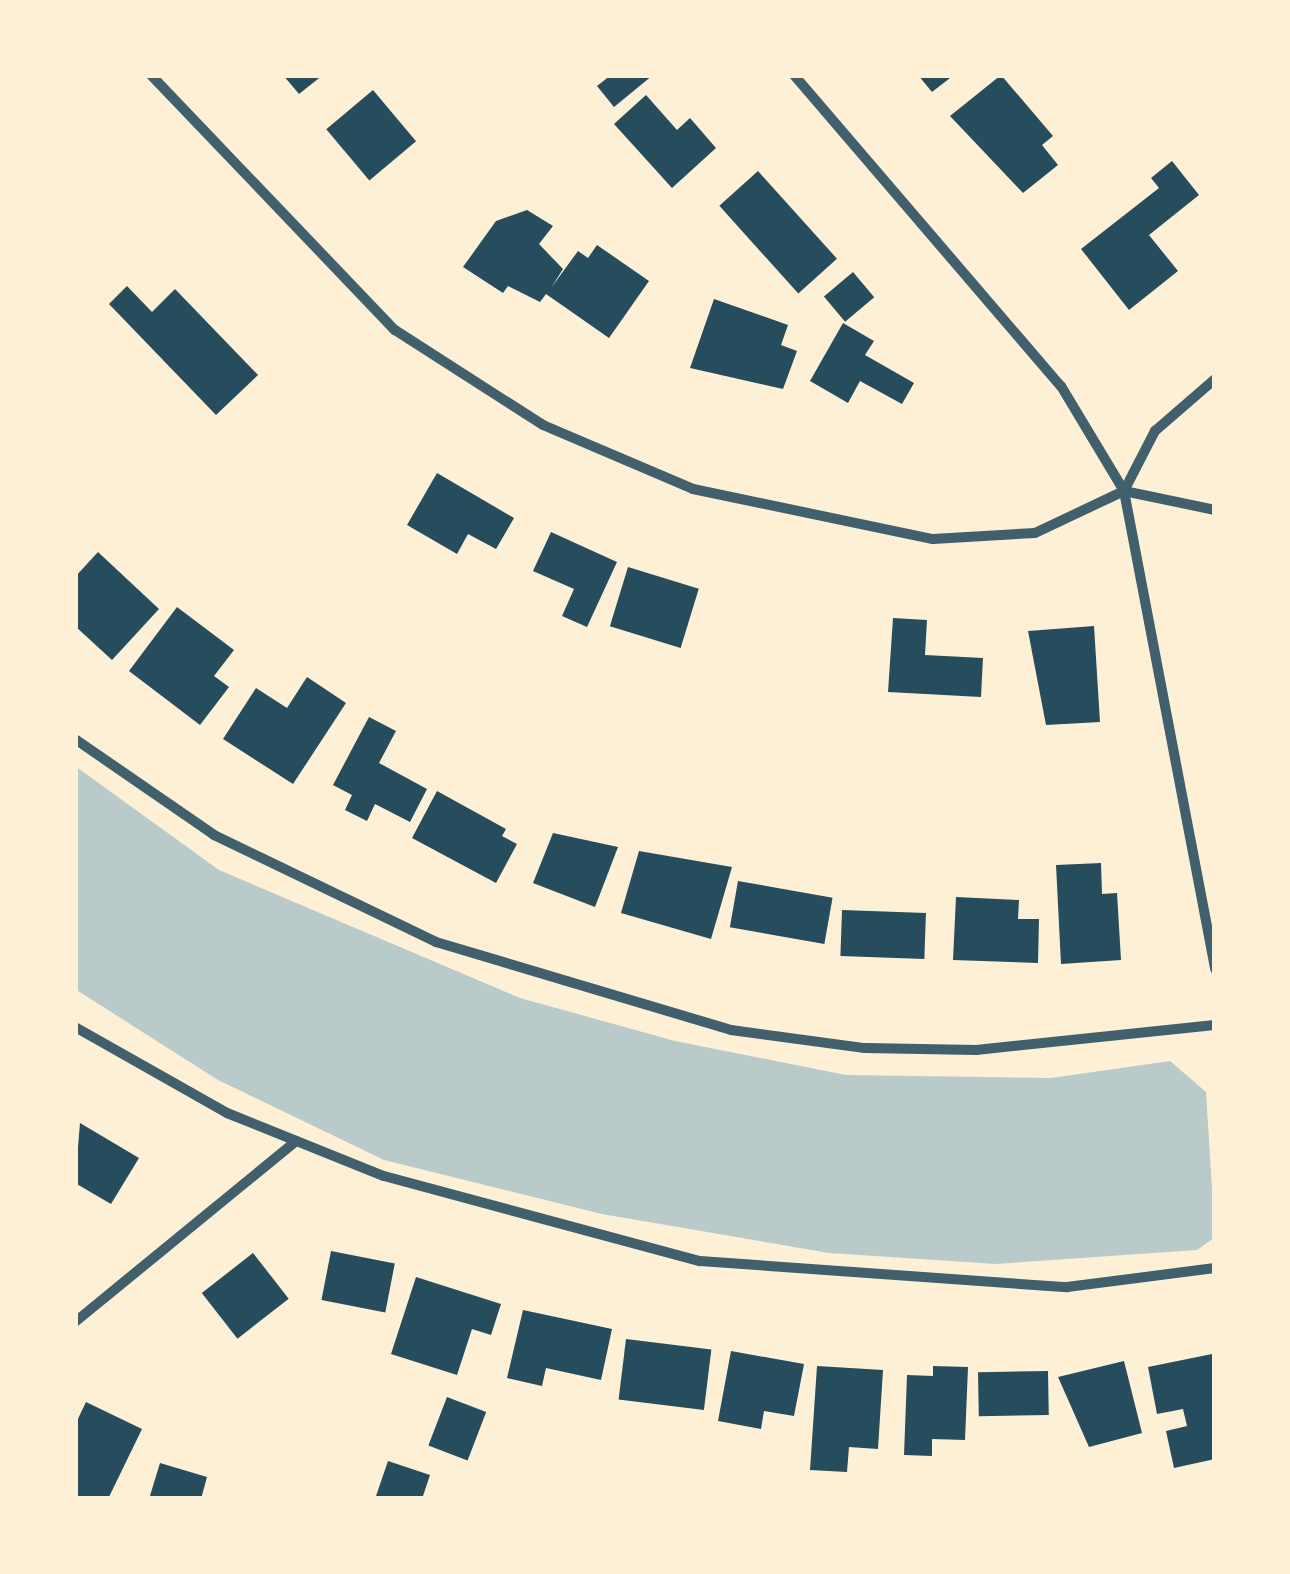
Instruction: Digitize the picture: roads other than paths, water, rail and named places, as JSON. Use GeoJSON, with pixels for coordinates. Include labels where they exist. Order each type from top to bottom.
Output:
{"type":"FeatureCollection","features":[{"type":"Feature","properties":{"kind":"street"},"geometry":{"type":"LineString","coordinates":[[151,75],[396,330],[542,425],[694,490],[933,539],[1035,533],[1124,490],[1155,431],[1215,379]]}},
{"type":"Feature","properties":{"kind":"street"},"geometry":{"type":"LineString","coordinates":[[794,75],[1061,386],[1124,490],[1215,969]]}},
{"type":"Feature","properties":{"kind":"street"},"geometry":{"type":"LineString","coordinates":[[1124,490],[1195,513],[1215,510]]}},
{"type":"Feature","properties":{"kind":"street"},"geometry":{"type":"LineString","coordinates":[[75,738],[214,835],[436,942],[731,1030],[865,1048],[976,1050],[1215,1025]]}},
{"type":"Feature","properties":{"kind":"street"},"geometry":{"type":"LineString","coordinates":[[75,1027],[296,1141],[472,1205],[700,1261],[1067,1288],[1215,1268]]}},
{"type":"Feature","properties":{"kind":"street"},"geometry":{"type":"LineString","coordinates":[[75,1322],[296,1141]]}}]}
